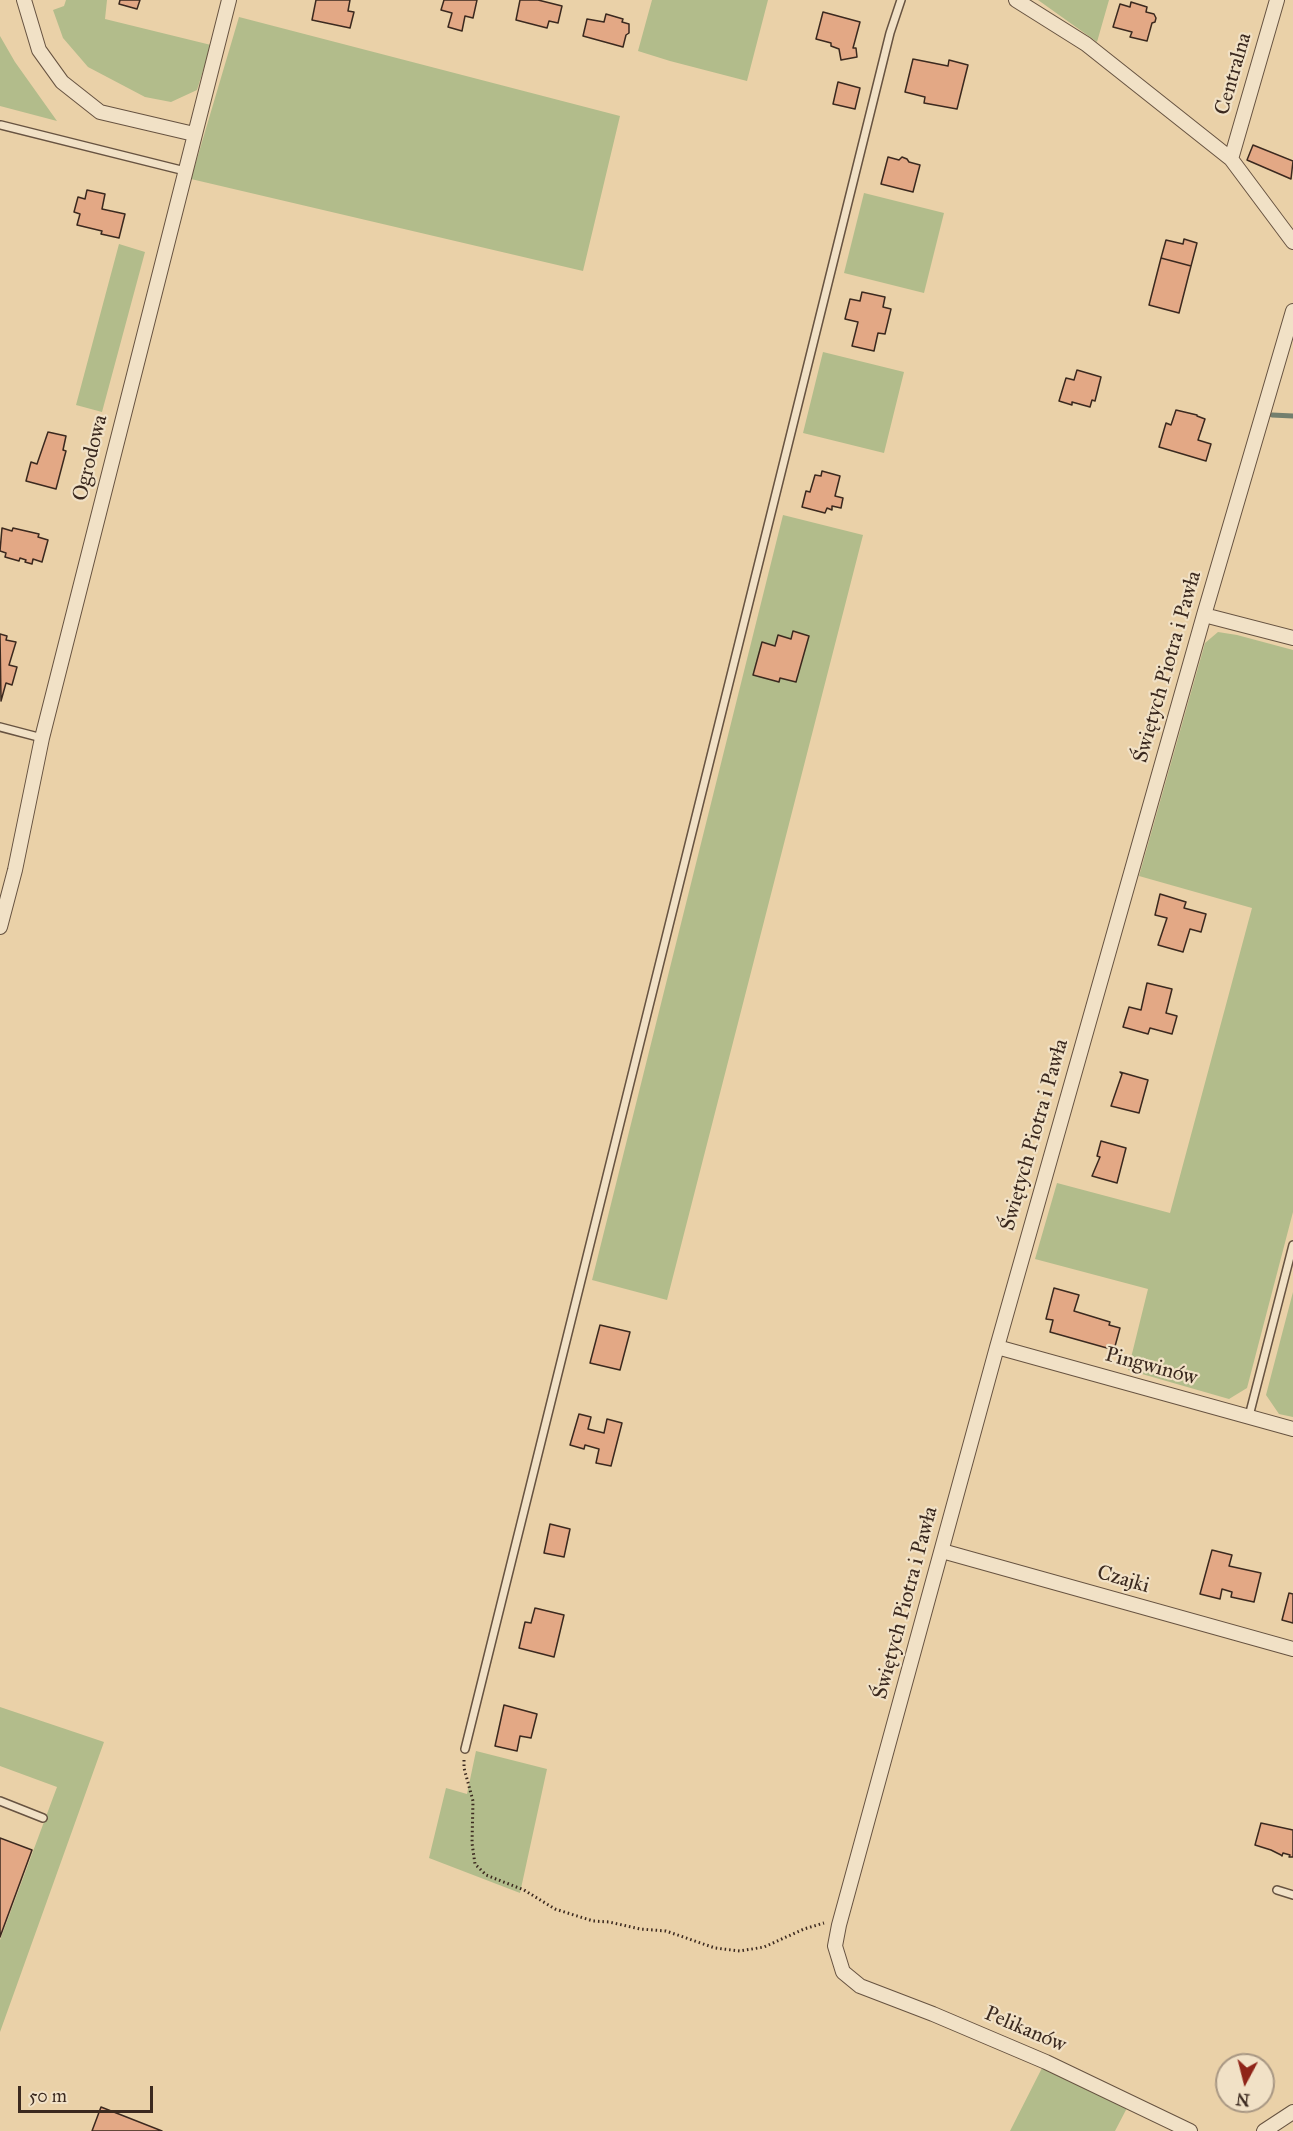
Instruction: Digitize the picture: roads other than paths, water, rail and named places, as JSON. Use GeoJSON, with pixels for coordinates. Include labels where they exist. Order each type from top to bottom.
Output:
{"type":"FeatureCollection","features":[{"type":"Feature","properties":{"kind":"street"},"geometry":{"type":"LineString","coordinates":[[24,0],[39,50],[62,82],[100,112],[194,134]]}},
{"type":"Feature","properties":{"kind":"street","name":"Ogrodowa"},"geometry":{"type":"LineString","coordinates":[[0,927],[15,870],[42,738],[229,0]]}},
{"type":"Feature","properties":{"kind":"street"},"geometry":{"type":"LineString","coordinates":[[1016,0],[1086,44],[1231,159],[1293,242]]}},
{"type":"Feature","properties":{"kind":"street","name":"Centralna"},"geometry":{"type":"LineString","coordinates":[[1231,159],[1277,0]]}},
{"type":"Feature","properties":{"kind":"street","name":"Świętych Piotra i Pawła"},"geometry":{"type":"LineString","coordinates":[[843,1972],[835,1946],[839,1925],[997,1347],[1204,615],[1293,311]]}},
{"type":"Feature","properties":{"kind":"street"},"geometry":{"type":"LineString","coordinates":[[1204,615],[1293,638]]}},
{"type":"Feature","properties":{"kind":"street","name":"Pingwinów"},"geometry":{"type":"LineString","coordinates":[[997,1347],[1293,1429]]}},
{"type":"Feature","properties":{"kind":"street","name":"Czajki"},"geometry":{"type":"LineString","coordinates":[[942,1551],[1293,1649]]}},
{"type":"Feature","properties":{"kind":"street","name":"Pelikanów"},"geometry":{"type":"LineString","coordinates":[[843,1972],[860,1986],[1046,2062],[1190,2131]]}},
{"type":"Feature","properties":{"kind":"street"},"geometry":{"type":"LineString","coordinates":[[1264,2131],[1293,2112]]}},
{"type":"Feature","properties":{"kind":"lane"},"geometry":{"type":"LineString","coordinates":[[465,1749],[879,80],[901,0]]}},
{"type":"Feature","properties":{"kind":"lane"},"geometry":{"type":"LineString","coordinates":[[2,125],[185,171]]}},
{"type":"Feature","properties":{"kind":"lane"},"geometry":{"type":"LineString","coordinates":[[0,728],[42,738]]}},
{"type":"Feature","properties":{"kind":"lane"},"geometry":{"type":"LineString","coordinates":[[1249,1416],[1293,1245]]}},
{"type":"Feature","properties":{"kind":"lane"},"geometry":{"type":"LineString","coordinates":[[0,1801],[43,1818]]}},
{"type":"Feature","properties":{"kind":"lane"},"geometry":{"type":"LineString","coordinates":[[1277,1890],[1293,1895]]}},
{"type":"Feature","properties":{"kind":"waterway"},"geometry":{"type":"LineString","coordinates":[[1272,415],[1293,416]]}}]}
